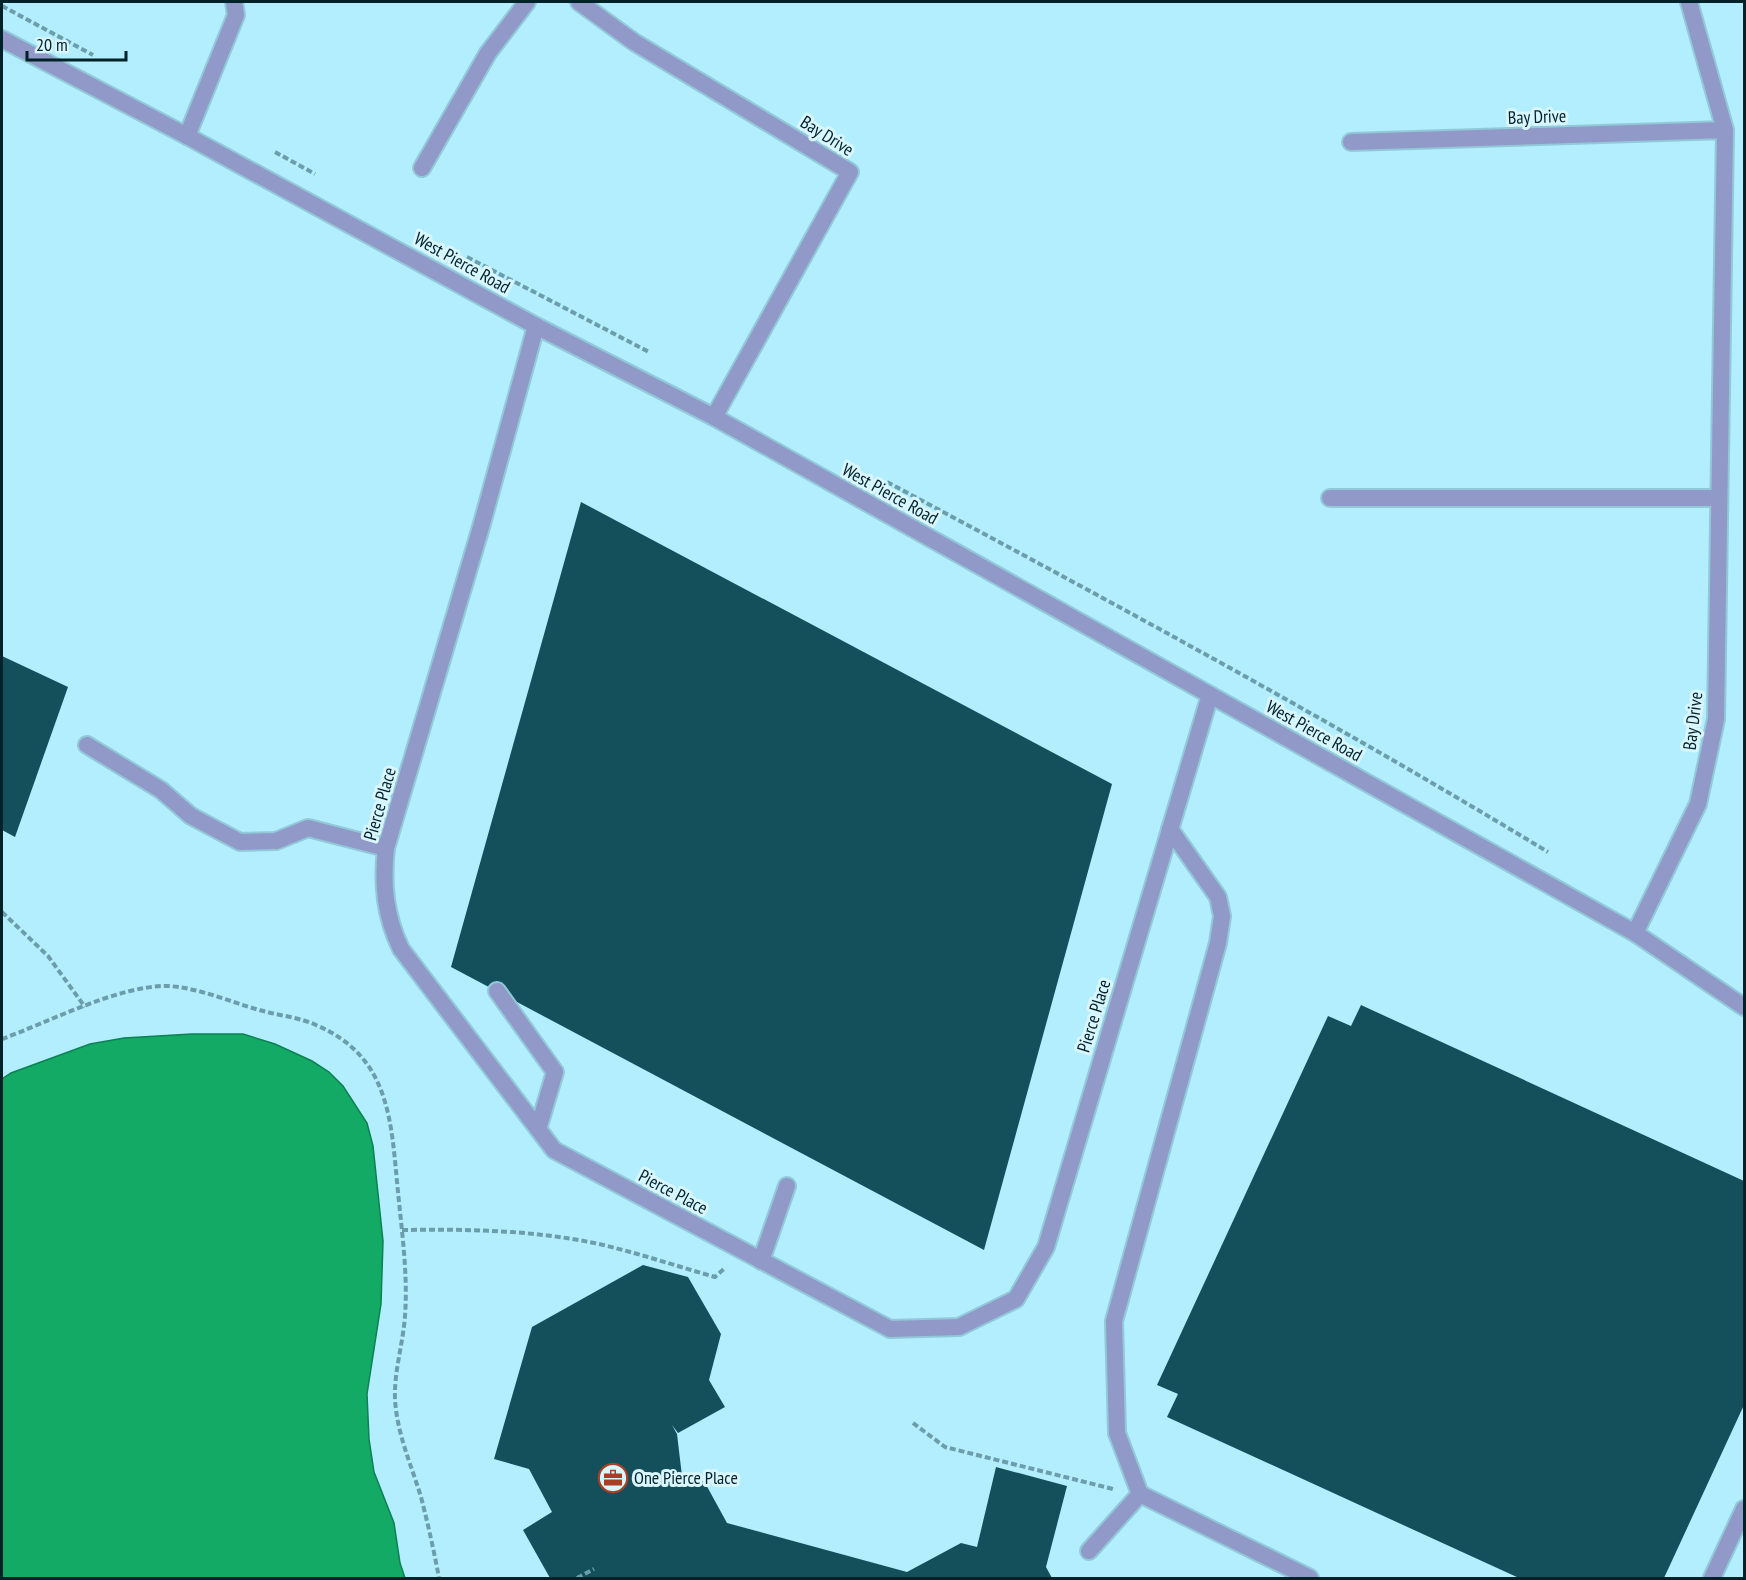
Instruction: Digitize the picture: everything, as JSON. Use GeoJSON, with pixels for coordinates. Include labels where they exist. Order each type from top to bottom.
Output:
{"type":"FeatureCollection","features":[{"type":"Feature","properties":{"kind":"street"},"geometry":{"type":"LineString","coordinates":[[187,136],[236,15],[234,2]]}},
{"type":"Feature","properties":{"kind":"street"},"geometry":{"type":"LineString","coordinates":[[422,168],[488,53],[527,2]]}},
{"type":"Feature","properties":{"kind":"street","name":"Bay Drive"},"geometry":{"type":"LineString","coordinates":[[579,2],[634,42],[850,171],[714,417]]}},
{"type":"Feature","properties":{"kind":"street","name":"Bay Drive"},"geometry":{"type":"LineString","coordinates":[[1635,933],[1698,804],[1716,719],[1725,130],[1689,2]]}},
{"type":"Feature","properties":{"kind":"street","name":"West Pierce Road"},"geometry":{"type":"LineString","coordinates":[[2,39],[187,136],[536,326],[714,417],[1635,933],[1744,1007]]}},
{"type":"Feature","properties":{"kind":"street","name":"Bay Drive"},"geometry":{"type":"LineString","coordinates":[[1351,142],[1725,130]]}},
{"type":"Feature","properties":{"kind":"street","name":"Pierce Place"},"geometry":{"type":"LineString","coordinates":[[536,326],[474,549],[386,848],[382,878],[387,911],[401,949],[554,1150],[890,1329],[959,1327],[1016,1299],[1046,1247],[1210,694]]}},
{"type":"Feature","properties":{"kind":"street"},"geometry":{"type":"LineString","coordinates":[[1330,498],[1719,498]]}},
{"type":"Feature","properties":{"kind":"street"},"geometry":{"type":"LineString","coordinates":[[87,745],[161,790],[190,816],[240,842],[276,841],[308,828],[386,848]]}},
{"type":"Feature","properties":{"kind":"street"},"geometry":{"type":"LineString","coordinates":[[1170,829],[1218,897],[1222,916],[1218,943],[1114,1321],[1117,1433],[1140,1494],[1310,1578]]}},
{"type":"Feature","properties":{"kind":"street"},"geometry":{"type":"LineString","coordinates":[[497,991],[555,1072],[538,1129]]}},
{"type":"Feature","properties":{"kind":"street"},"geometry":{"type":"LineString","coordinates":[[761,1261],[788,1186]]}},
{"type":"Feature","properties":{"kind":"street"},"geometry":{"type":"LineString","coordinates":[[1089,1551],[1140,1494]]}},
{"type":"Feature","properties":{"kind":"street"},"geometry":{"type":"LineString","coordinates":[[1712,1578],[1744,1509]]}},
{"type":"Feature","properties":{"kind":"path"},"geometry":{"type":"LineString","coordinates":[[2,912],[48,956],[85,1007]]}},
{"type":"Feature","properties":{"kind":"path"},"geometry":{"type":"LineString","coordinates":[[2,1039],[85,1007],[145,988],[168,986],[192,989],[251,1008],[314,1024],[335,1034],[365,1060],[380,1083],[388,1110],[402,1230],[406,1292],[405,1318],[396,1367],[396,1413],[404,1449],[421,1496],[439,1578]]}},
{"type":"Feature","properties":{"kind":"path"},"geometry":{"type":"LineString","coordinates":[[402,1230],[469,1229],[540,1234],[601,1244],[715,1277],[745,1252]]}},
{"type":"Feature","properties":{"kind":"path"},"geometry":{"type":"LineString","coordinates":[[913,1424],[945,1447],[1140,1494]]}},
{"type":"Feature","properties":{"kind":"path"},"geometry":{"type":"LineString","coordinates":[[577,1578],[594,1569]]}},
{"type":"Feature","properties":{"kind":"shaded area"},"geometry":{"type":"Polygon","coordinates":[[[243,1034],[275,1044],[312,1061],[329,1072],[343,1086],[367,1123],[373,1146],[383,1241],[381,1304],[367,1394],[369,1439],[374,1472],[394,1523],[400,1563],[405,1578],[2,1578],[2,1079],[11,1073],[90,1044],[124,1038],[243,1034]]]}},
{"type":"Feature","properties":{"kind":"building"},"geometry":{"type":"Polygon","coordinates":[[[581,502],[1112,784],[984,1250],[451,967],[581,502]]]}},
{"type":"Feature","properties":{"kind":"building"},"geometry":{"type":"Polygon","coordinates":[[[2,656],[68,687],[15,837],[2,830],[2,656]]]}},
{"type":"Feature","properties":{"kind":"building"},"geometry":{"type":"Polygon","coordinates":[[[1361,1005],[1744,1181],[1744,1405],[1664,1578],[1519,1578],[1167,1417],[1178,1394],[1157,1385],[1328,1016],[1351,1026],[1361,1005]]]}},
{"type":"Feature","properties":{"kind":"building","name":"One Pierce Place"},"geometry":{"type":"Polygon","coordinates":[[[643,1265],[688,1277],[721,1334],[709,1380],[725,1407],[678,1433],[672,1425],[677,1434],[682,1476],[704,1481],[727,1523],[907,1572],[961,1543],[977,1547],[996,1467],[1067,1486],[1046,1567],[1052,1578],[550,1578],[523,1530],[552,1512],[529,1469],[494,1459],[532,1327],[643,1265]]]}},
{"type":"Feature","properties":{"kind":"place","name":"One Pierce Place"},"geometry":{"type":"Point","coordinates":[613,1478]}}]}
